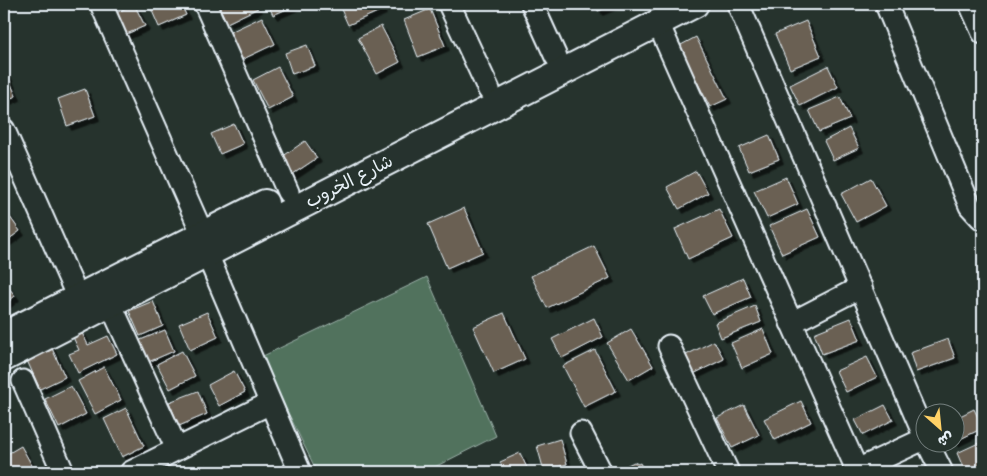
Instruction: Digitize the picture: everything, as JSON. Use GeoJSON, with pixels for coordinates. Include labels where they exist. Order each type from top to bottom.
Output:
{"type":"FeatureCollection","features":[{"type":"Feature","properties":{"kind":"main road","name":"شارع الخروب"},"geometry":{"type":"LineString","coordinates":[[4,358],[110,303],[288,192],[556,57],[660,13],[695,4]]}},
{"type":"Feature","properties":{"kind":"main road","name":"شارع الخروب"},"geometry":{"type":"LineString","coordinates":[[4,335],[78,298],[205,244],[660,13]]}},
{"type":"Feature","properties":{"kind":"street"},"geometry":{"type":"LineString","coordinates":[[101,4],[205,244],[300,472]]}},
{"type":"Feature","properties":{"kind":"street"},"geometry":{"type":"LineString","coordinates":[[205,4],[288,192]]}},
{"type":"Feature","properties":{"kind":"street"},"geometry":{"type":"LineString","coordinates":[[449,4],[490,90]]}},
{"type":"Feature","properties":{"kind":"street"},"geometry":{"type":"LineString","coordinates":[[532,4],[556,57]]}},
{"type":"Feature","properties":{"kind":"street"},"geometry":{"type":"LineString","coordinates":[[738,4],[914,412]]}},
{"type":"Feature","properties":{"kind":"street"},"geometry":{"type":"LineString","coordinates":[[886,4],[970,206],[981,218],[983,217]]}},
{"type":"Feature","properties":{"kind":"street"},"geometry":{"type":"LineString","coordinates":[[970,4],[983,33]]}},
{"type":"Feature","properties":{"kind":"street"},"geometry":{"type":"LineString","coordinates":[[660,13],[791,323],[858,471],[914,444]]}},
{"type":"Feature","properties":{"kind":"street"},"geometry":{"type":"LineString","coordinates":[[4,130],[78,298]]}},
{"type":"Feature","properties":{"kind":"street"},"geometry":{"type":"LineString","coordinates":[[791,323],[861,287]]}},
{"type":"Feature","properties":{"kind":"street"},"geometry":{"type":"LineString","coordinates":[[110,303],[177,449]]}},
{"type":"Feature","properties":{"kind":"street"},"geometry":{"type":"LineString","coordinates":[[669,346],[728,472]]}},
{"type":"Feature","properties":{"kind":"street"},"geometry":{"type":"LineString","coordinates":[[23,381],[63,472]]}},
{"type":"Feature","properties":{"kind":"street"},"geometry":{"type":"LineString","coordinates":[[131,472],[270,403]]}},
{"type":"Feature","properties":{"kind":"street"},"geometry":{"type":"LineString","coordinates":[[581,433],[598,471]]}},
{"type":"Feature","properties":{"kind":"street"},"geometry":{"type":"LineString","coordinates":[[933,454],[942,472]]}},
{"type":"Feature","properties":{"kind":"green space"},"geometry":{"type":"Polygon","coordinates":[[[427,277],[496,436],[425,472],[317,472],[261,357],[427,277]]]}},
{"type":"Feature","properties":{"kind":"building"},"geometry":{"type":"Polygon","coordinates":[[[134,4],[145,26],[124,35],[114,14],[134,4]]]}},
{"type":"Feature","properties":{"kind":"building"},"geometry":{"type":"Polygon","coordinates":[[[149,4],[181,4],[186,15],[159,27],[149,4]]]}},
{"type":"Feature","properties":{"kind":"building"},"geometry":{"type":"Polygon","coordinates":[[[218,4],[256,4],[258,8],[227,23],[218,4]]]}},
{"type":"Feature","properties":{"kind":"building"},"geometry":{"type":"Polygon","coordinates":[[[268,4],[298,4],[273,15],[268,4]]]}},
{"type":"Feature","properties":{"kind":"building"},"geometry":{"type":"Polygon","coordinates":[[[347,4],[379,4],[382,10],[348,25],[340,7],[347,4]]]}},
{"type":"Feature","properties":{"kind":"building"},"geometry":{"type":"Polygon","coordinates":[[[595,4],[615,4],[598,11],[595,4]]]}},
{"type":"Feature","properties":{"kind":"building"},"geometry":{"type":"Polygon","coordinates":[[[430,9],[445,46],[418,57],[404,20],[430,9]]]}},
{"type":"Feature","properties":{"kind":"building"},"geometry":{"type":"Polygon","coordinates":[[[262,17],[275,44],[241,60],[228,33],[262,17]]]}},
{"type":"Feature","properties":{"kind":"building"},"geometry":{"type":"Polygon","coordinates":[[[806,21],[821,56],[790,69],[775,34],[806,21]]]}},
{"type":"Feature","properties":{"kind":"building"},"geometry":{"type":"Polygon","coordinates":[[[381,26],[400,62],[377,74],[358,38],[381,26]]]}},
{"type":"Feature","properties":{"kind":"building"},"geometry":{"type":"Polygon","coordinates":[[[696,37],[727,99],[710,107],[679,46],[696,37]]]}},
{"type":"Feature","properties":{"kind":"building"},"geometry":{"type":"Polygon","coordinates":[[[307,45],[315,66],[292,74],[285,53],[307,45]]]}},
{"type":"Feature","properties":{"kind":"building"},"geometry":{"type":"Polygon","coordinates":[[[828,66],[838,87],[800,106],[790,85],[828,66]]]}},
{"type":"Feature","properties":{"kind":"building"},"geometry":{"type":"Polygon","coordinates":[[[4,67],[16,96],[4,101],[4,67]]]}},
{"type":"Feature","properties":{"kind":"building"},"geometry":{"type":"Polygon","coordinates":[[[278,67],[293,97],[268,110],[253,80],[278,67]]]}},
{"type":"Feature","properties":{"kind":"building"},"geometry":{"type":"Polygon","coordinates":[[[85,89],[95,116],[67,126],[58,99],[85,89]]]}},
{"type":"Feature","properties":{"kind":"building"},"geometry":{"type":"Polygon","coordinates":[[[840,97],[850,119],[819,132],[809,110],[840,97]]]}},
{"type":"Feature","properties":{"kind":"building"},"geometry":{"type":"Polygon","coordinates":[[[234,124],[243,144],[220,154],[211,134],[234,124]]]}},
{"type":"Feature","properties":{"kind":"building"},"geometry":{"type":"Polygon","coordinates":[[[849,128],[859,148],[833,160],[824,141],[849,128]]]}},
{"type":"Feature","properties":{"kind":"building"},"geometry":{"type":"Polygon","coordinates":[[[769,135],[779,159],[749,171],[739,148],[769,135]]]}},
{"type":"Feature","properties":{"kind":"building"},"geometry":{"type":"Polygon","coordinates":[[[305,141],[317,158],[290,176],[279,159],[305,141]]]}},
{"type":"Feature","properties":{"kind":"building"},"geometry":{"type":"Polygon","coordinates":[[[696,171],[708,193],[679,209],[667,187],[696,171]]]}},
{"type":"Feature","properties":{"kind":"building"},"geometry":{"type":"Polygon","coordinates":[[[786,177],[798,204],[767,218],[754,191],[786,177]]]}},
{"type":"Feature","properties":{"kind":"building"},"geometry":{"type":"Polygon","coordinates":[[[871,178],[886,206],[856,222],[841,194],[871,178]]]}},
{"type":"Feature","properties":{"kind":"building"},"geometry":{"type":"Polygon","coordinates":[[[464,208],[483,252],[447,268],[428,224],[464,208]]]}},
{"type":"Feature","properties":{"kind":"building"},"geometry":{"type":"Polygon","coordinates":[[[719,209],[733,238],[688,259],[675,229],[719,209]]]}},
{"type":"Feature","properties":{"kind":"building"},"geometry":{"type":"Polygon","coordinates":[[[807,209],[820,237],[782,254],[769,226],[807,209]]]}},
{"type":"Feature","properties":{"kind":"building"},"geometry":{"type":"Polygon","coordinates":[[[7,213],[20,231],[5,242],[4,215],[7,213]]]}},
{"type":"Feature","properties":{"kind":"building"},"geometry":{"type":"Polygon","coordinates":[[[594,246],[610,278],[547,308],[531,276],[594,246]]]}},
{"type":"Feature","properties":{"kind":"building"},"geometry":{"type":"Polygon","coordinates":[[[743,278],[751,297],[712,314],[703,296],[743,278]]]}},
{"type":"Feature","properties":{"kind":"building"},"geometry":{"type":"Polygon","coordinates":[[[7,285],[15,296],[4,305],[4,288],[7,285]]]}},
{"type":"Feature","properties":{"kind":"building"},"geometry":{"type":"Polygon","coordinates":[[[153,301],[163,326],[140,336],[129,311],[153,301]]]}},
{"type":"Feature","properties":{"kind":"building"},"geometry":{"type":"Polygon","coordinates":[[[755,306],[761,322],[721,338],[715,323],[755,306]]]}},
{"type":"Feature","properties":{"kind":"building"},"geometry":{"type":"Polygon","coordinates":[[[207,312],[218,337],[190,350],[179,324],[207,312]]]}},
{"type":"Feature","properties":{"kind":"building"},"geometry":{"type":"Polygon","coordinates":[[[504,313],[525,359],[494,373],[473,327],[504,313]]]}},
{"type":"Feature","properties":{"kind":"building"},"geometry":{"type":"Polygon","coordinates":[[[594,318],[603,337],[562,358],[552,339],[594,318]]]}},
{"type":"Feature","properties":{"kind":"building"},"geometry":{"type":"Polygon","coordinates":[[[851,318],[860,340],[822,354],[814,333],[851,318]]]}},
{"type":"Feature","properties":{"kind":"building"},"geometry":{"type":"Polygon","coordinates":[[[631,329],[653,366],[629,380],[607,343],[631,329]]]}},
{"type":"Feature","properties":{"kind":"building"},"geometry":{"type":"Polygon","coordinates":[[[763,329],[773,354],[742,368],[731,343],[763,329]]]}},
{"type":"Feature","properties":{"kind":"building"},"geometry":{"type":"Polygon","coordinates":[[[165,330],[174,351],[146,363],[138,341],[165,330]]]}},
{"type":"Feature","properties":{"kind":"building"},"geometry":{"type":"Polygon","coordinates":[[[81,331],[88,345],[108,336],[117,354],[78,373],[69,354],[79,350],[72,335],[81,331]]]}},
{"type":"Feature","properties":{"kind":"building"},"geometry":{"type":"Polygon","coordinates":[[[948,339],[955,358],[916,372],[910,353],[948,339]]]}},
{"type":"Feature","properties":{"kind":"building"},"geometry":{"type":"Polygon","coordinates":[[[714,341],[724,359],[689,376],[680,358],[714,341]]]}},
{"type":"Feature","properties":{"kind":"building"},"geometry":{"type":"Polygon","coordinates":[[[49,342],[65,377],[40,389],[24,354],[49,342]]]}},
{"type":"Feature","properties":{"kind":"building"},"geometry":{"type":"Polygon","coordinates":[[[595,350],[616,391],[584,407],[563,366],[595,350]]]}},
{"type":"Feature","properties":{"kind":"building"},"geometry":{"type":"Polygon","coordinates":[[[182,351],[195,376],[170,389],[157,364],[182,351]]]}},
{"type":"Feature","properties":{"kind":"building"},"geometry":{"type":"Polygon","coordinates":[[[867,357],[877,377],[846,392],[836,371],[867,357]]]}},
{"type":"Feature","properties":{"kind":"building"},"geometry":{"type":"Polygon","coordinates":[[[104,367],[121,400],[95,414],[78,381],[104,367]]]}},
{"type":"Feature","properties":{"kind":"building"},"geometry":{"type":"Polygon","coordinates":[[[234,371],[245,392],[219,406],[208,385],[234,371]]]}},
{"type":"Feature","properties":{"kind":"building"},"geometry":{"type":"Polygon","coordinates":[[[71,386],[86,414],[59,428],[45,399],[71,386]]]}},
{"type":"Feature","properties":{"kind":"building"},"geometry":{"type":"Polygon","coordinates":[[[198,391],[207,414],[179,426],[169,402],[198,391]]]}},
{"type":"Feature","properties":{"kind":"building"},"geometry":{"type":"Polygon","coordinates":[[[801,401],[811,422],[775,440],[764,419],[801,401]]]}},
{"type":"Feature","properties":{"kind":"building"},"geometry":{"type":"Polygon","coordinates":[[[744,405],[759,435],[732,448],[717,418],[744,405]]]}},
{"type":"Feature","properties":{"kind":"building"},"geometry":{"type":"Polygon","coordinates":[[[885,405],[893,420],[863,435],[855,420],[885,405]]]}},
{"type":"Feature","properties":{"kind":"building"},"geometry":{"type":"Polygon","coordinates":[[[126,408],[144,446],[122,457],[104,419],[126,408]]]}},
{"type":"Feature","properties":{"kind":"building"},"geometry":{"type":"Polygon","coordinates":[[[974,409],[983,428],[964,437],[964,414],[974,409]]]}},
{"type":"Feature","properties":{"kind":"building"},"geometry":{"type":"Polygon","coordinates":[[[560,439],[567,464],[544,471],[537,446],[560,439]]]}},
{"type":"Feature","properties":{"kind":"building"},"geometry":{"type":"Polygon","coordinates":[[[983,441],[983,470],[979,472],[965,472],[957,454],[964,454],[964,450],[983,441]]]}},
{"type":"Feature","properties":{"kind":"building"},"geometry":{"type":"Polygon","coordinates":[[[21,446],[34,469],[28,472],[4,472],[4,456],[21,446]]]}},
{"type":"Feature","properties":{"kind":"building"},"geometry":{"type":"Polygon","coordinates":[[[520,453],[529,472],[505,472],[500,462],[520,453]]]}},
{"type":"Feature","properties":{"kind":"building"},"geometry":{"type":"Polygon","coordinates":[[[634,462],[640,463],[645,472],[618,472],[617,470],[634,462]]]}},
{"type":"Feature","properties":{"kind":"building"},"geometry":{"type":"Polygon","coordinates":[[[206,465],[208,470],[211,468],[213,472],[186,472],[197,467],[198,470],[206,465]]]}}]}
